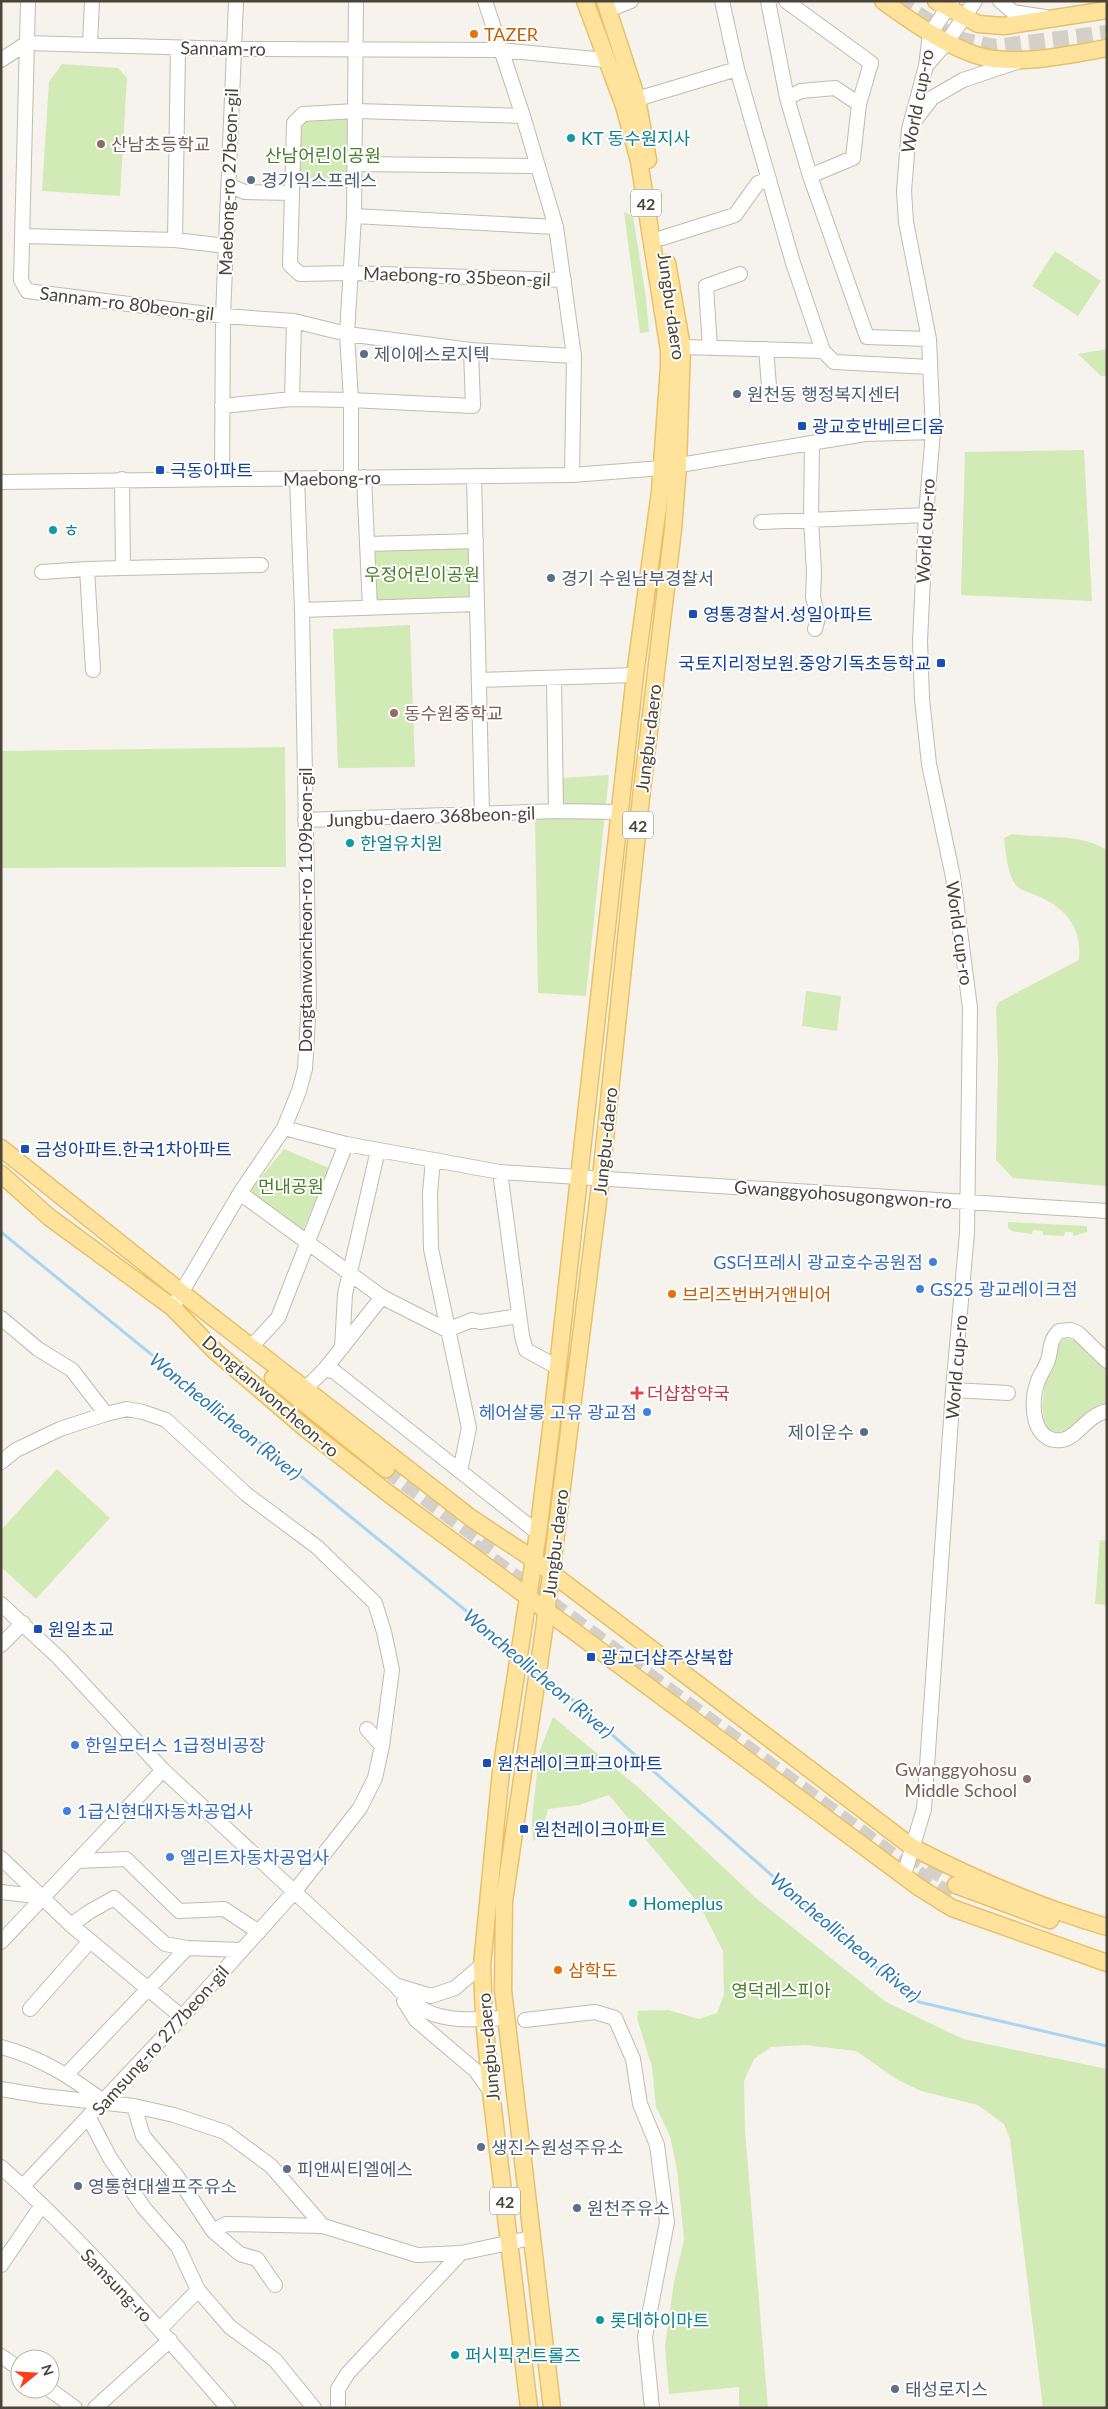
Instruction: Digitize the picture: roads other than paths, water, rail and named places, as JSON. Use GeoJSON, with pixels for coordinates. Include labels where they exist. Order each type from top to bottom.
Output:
{"type":"FeatureCollection","features":[{"type":"Feature","properties":{"kind":"main road","name":"Jungbu-daero"},"geometry":{"type":"LineString","coordinates":[[552,2408],[504,2000],[504,1901],[544,1630],[601,1177],[638,824],[673,529],[670,467],[669,350],[639,161],[624,106],[584,1]]}},
{"type":"Feature","properties":{"kind":"main road"},"geometry":{"type":"LineString","coordinates":[[883,1],[930,34],[974,54],[1005,59],[1056,57],[1107,48]]}},
{"type":"Feature","properties":{"kind":"main road"},"geometry":{"type":"LineString","coordinates":[[946,4],[978,24],[1004,26],[1107,10]]}},
{"type":"Feature","properties":{"kind":"main road","name":"Jungbu-daero"},"geometry":{"type":"LineString","coordinates":[[529,2408],[491,2092],[484,2018],[482,1965],[501,1771],[538,1533],[635,675],[655,526],[670,467],[682,347],[637,99],[607,5]]}},
{"type":"Feature","properties":{"kind":"main road"},"geometry":{"type":"LineString","coordinates":[[655,526],[673,529]]}},
{"type":"Feature","properties":{"kind":"main road","name":"Dongtanwoncheon-ro"},"geometry":{"type":"LineString","coordinates":[[1,1148],[251,1347],[471,1518],[533,1559],[912,1846],[966,1874],[1056,1912],[1107,1928]]}},
{"type":"Feature","properties":{"kind":"main road","name":"Dongtanwoncheon-ro"},"geometry":{"type":"LineString","coordinates":[[1,1174],[50,1217],[172,1307],[216,1352],[306,1429],[526,1604],[546,1612],[904,1875],[952,1908],[1107,1963]]}},
{"type":"Feature","properties":{"kind":"main road"},"geometry":{"type":"LineString","coordinates":[[172,1307],[383,1474],[226,1340],[184,1293]]}},
{"type":"Feature","properties":{"kind":"main road"},"geometry":{"type":"LineString","coordinates":[[1107,1938],[955,1891],[1107,1951]]}},
{"type":"Feature","properties":{"kind":"main road"},"geometry":{"type":"LineString","coordinates":[[489,2067],[499,2066],[503,2071],[511,2127],[519,2133]]}},
{"type":"Feature","properties":{"kind":"street","name":"Sannam-ro 80beon-gil"},"geometry":{"type":"LineString","coordinates":[[28,1],[21,280],[27,291],[223,316]]}},
{"type":"Feature","properties":{"kind":"street"},"geometry":{"type":"LineString","coordinates":[[90,45],[92,1]]}},
{"type":"Feature","properties":{"kind":"street","name":"Maebong-ro 27beon-gil"},"geometry":{"type":"LineString","coordinates":[[222,479],[223,316],[230,186],[232,49],[236,1]]}},
{"type":"Feature","properties":{"kind":"street"},"geometry":{"type":"LineString","coordinates":[[356,1],[356,50]]}},
{"type":"Feature","properties":{"kind":"street"},"geometry":{"type":"LineString","coordinates":[[485,1],[523,116],[556,227],[574,356],[572,475]]}},
{"type":"Feature","properties":{"kind":"street"},"geometry":{"type":"LineString","coordinates":[[607,5],[631,1]]}},
{"type":"Feature","properties":{"kind":"street"},"geometry":{"type":"LineString","coordinates":[[722,1],[737,68],[793,263],[823,350],[834,362],[930,367]]}},
{"type":"Feature","properties":{"kind":"street"},"geometry":{"type":"LineString","coordinates":[[768,1],[787,98],[810,176],[868,337],[929,339]]}},
{"type":"Feature","properties":{"kind":"street"},"geometry":{"type":"LineString","coordinates":[[786,1],[871,63],[859,104],[853,158],[810,176]]}},
{"type":"Feature","properties":{"kind":"street"},"geometry":{"type":"LineString","coordinates":[[926,66],[947,42],[975,1]]}},
{"type":"Feature","properties":{"kind":"street"},"geometry":{"type":"LineString","coordinates":[[1000,1],[1013,12],[1058,19]]}},
{"type":"Feature","properties":{"kind":"street","name":"World cup-ro"},"geometry":{"type":"LineString","coordinates":[[904,1875],[924,1809],[968,1203],[970,1008],[953,877],[929,764],[922,699],[920,640],[926,515],[933,432],[929,339],[906,222],[904,191],[909,129],[926,66],[930,34],[946,4]]}},
{"type":"Feature","properties":{"kind":"street","name":"Sannam-ro"},"geometry":{"type":"LineString","coordinates":[[27,43],[232,49],[500,50],[606,60]]}},
{"type":"Feature","properties":{"kind":"street"},"geometry":{"type":"LineString","coordinates":[[1,60],[27,43]]}},
{"type":"Feature","properties":{"kind":"street"},"geometry":{"type":"LineString","coordinates":[[175,240],[178,48]]}},
{"type":"Feature","properties":{"kind":"street","name":"Maebong-ro 35beon-gil"},"geometry":{"type":"LineString","coordinates":[[356,50],[354,216],[347,334],[357,477],[367,544],[370,608]]}},
{"type":"Feature","properties":{"kind":"street"},"geometry":{"type":"LineString","coordinates":[[909,129],[932,98],[963,80],[1028,58]]}},
{"type":"Feature","properties":{"kind":"street"},"geometry":{"type":"LineString","coordinates":[[637,99],[737,68]]}},
{"type":"Feature","properties":{"kind":"street"},"geometry":{"type":"LineString","coordinates":[[787,98],[801,91],[835,88],[859,104]]}},
{"type":"Feature","properties":{"kind":"street","name":"Maebong-ro 35beon-gil"},"geometry":{"type":"LineString","coordinates":[[523,116],[356,111],[303,114],[294,123],[290,265],[300,274],[350,273],[564,280]]}},
{"type":"Feature","properties":{"kind":"street"},"geometry":{"type":"LineString","coordinates":[[354,164],[538,166]]}},
{"type":"Feature","properties":{"kind":"street"},"geometry":{"type":"LineString","coordinates":[[662,238],[735,215],[758,183],[769,179]]}},
{"type":"Feature","properties":{"kind":"street"},"geometry":{"type":"LineString","coordinates":[[230,186],[244,192],[292,193]]}},
{"type":"Feature","properties":{"kind":"street"},"geometry":{"type":"LineString","coordinates":[[354,216],[556,227]]}},
{"type":"Feature","properties":{"kind":"street"},"geometry":{"type":"LineString","coordinates":[[22,236],[175,240],[226,246]]}},
{"type":"Feature","properties":{"kind":"street"},"geometry":{"type":"LineString","coordinates":[[710,348],[706,286],[740,274]]}},
{"type":"Feature","properties":{"kind":"street"},"geometry":{"type":"LineString","coordinates":[[223,316],[294,321],[347,334],[472,350],[574,356]]}},
{"type":"Feature","properties":{"kind":"street"},"geometry":{"type":"LineString","coordinates":[[292,399],[294,321]]}},
{"type":"Feature","properties":{"kind":"street"},"geometry":{"type":"LineString","coordinates":[[682,347],[823,350]]}},
{"type":"Feature","properties":{"kind":"street"},"geometry":{"type":"LineString","coordinates":[[766,349],[768,386]]}},
{"type":"Feature","properties":{"kind":"street"},"geometry":{"type":"LineString","coordinates":[[222,406],[292,399],[473,406],[472,350]]}},
{"type":"Feature","properties":{"kind":"street","name":"Maebong-ro"},"geometry":{"type":"LineString","coordinates":[[1,482],[122,479],[572,475],[670,467],[865,434],[933,432]]}},
{"type":"Feature","properties":{"kind":"street"},"geometry":{"type":"LineString","coordinates":[[812,443],[810,519],[814,572],[813,597],[818,618],[815,629]]}},
{"type":"Feature","properties":{"kind":"street"},"geometry":{"type":"LineString","coordinates":[[474,476],[482,814]]}},
{"type":"Feature","properties":{"kind":"street","name":"Dongtanwoncheon-ro 1109beon-gil"},"geometry":{"type":"LineString","coordinates":[[172,1307],[184,1293],[240,1193],[284,1128],[299,1091],[305,1069],[308,1001],[302,610],[296,478]]}},
{"type":"Feature","properties":{"kind":"street"},"geometry":{"type":"LineString","coordinates":[[122,479],[123,568]]}},
{"type":"Feature","properties":{"kind":"street"},"geometry":{"type":"LineString","coordinates":[[761,522],[926,515]]}},
{"type":"Feature","properties":{"kind":"street"},"geometry":{"type":"LineString","coordinates":[[367,544],[476,541]]}},
{"type":"Feature","properties":{"kind":"street"},"geometry":{"type":"LineString","coordinates":[[42,572],[261,565]]}},
{"type":"Feature","properties":{"kind":"street"},"geometry":{"type":"LineString","coordinates":[[87,570],[93,670]]}},
{"type":"Feature","properties":{"kind":"street"},"geometry":{"type":"LineString","coordinates":[[302,610],[477,604]]}},
{"type":"Feature","properties":{"kind":"street","name":"Jungbu-daero"},"geometry":{"type":"LineString","coordinates":[[479,680],[635,675]]}},
{"type":"Feature","properties":{"kind":"street","name":"Jungbu-daero 368beon-gil"},"geometry":{"type":"LineString","coordinates":[[554,679],[556,811]]}},
{"type":"Feature","properties":{"kind":"street","name":"Jungbu-daero 368beon-gil"},"geometry":{"type":"LineString","coordinates":[[305,820],[556,811],[619,812]]}},
{"type":"Feature","properties":{"kind":"street","name":"Gwanggyohosugongwon-ro"},"geometry":{"type":"LineString","coordinates":[[284,1128],[346,1144],[500,1172],[1107,1211]]}},
{"type":"Feature","properties":{"kind":"street"},"geometry":{"type":"LineString","coordinates":[[251,1347],[278,1318],[346,1144]]}},
{"type":"Feature","properties":{"kind":"street"},"geometry":{"type":"LineString","coordinates":[[342,1348],[344,1294],[378,1150]]}},
{"type":"Feature","properties":{"kind":"street"},"geometry":{"type":"LineString","coordinates":[[433,1160],[430,1193],[431,1249],[469,1428],[460,1471]]}},
{"type":"Feature","properties":{"kind":"street"},"geometry":{"type":"LineString","coordinates":[[500,1172],[519,1316],[526,1350],[557,1367]]}},
{"type":"Feature","properties":{"kind":"street"},"geometry":{"type":"LineString","coordinates":[[240,1193],[382,1296],[448,1330],[472,1320],[480,1322],[519,1316]]}},
{"type":"Feature","properties":{"kind":"street"},"geometry":{"type":"LineString","coordinates":[[305,1389],[325,1369],[382,1296]]}},
{"type":"Feature","properties":{"kind":"street"},"geometry":{"type":"LineString","coordinates":[[1,1318],[38,1348],[72,1370],[106,1414]]}},
{"type":"Feature","properties":{"kind":"street"},"geometry":{"type":"LineString","coordinates":[[1107,1361],[1078,1333],[1072,1330],[1059,1331],[1051,1340],[1048,1361],[1036,1385],[1034,1415],[1038,1429],[1049,1438],[1063,1440],[1072,1435],[1096,1413],[1107,1411]]}},
{"type":"Feature","properties":{"kind":"street"},"geometry":{"type":"LineString","coordinates":[[325,1369],[335,1372],[538,1533]]}},
{"type":"Feature","properties":{"kind":"street"},"geometry":{"type":"LineString","coordinates":[[953,1390],[1008,1393]]}},
{"type":"Feature","properties":{"kind":"street","name":"Samsung-ro 277beon-gil"},"geometry":{"type":"LineString","coordinates":[[1,1462],[16,1450],[60,1428],[106,1414],[127,1409],[166,1420],[246,1494],[317,1547],[375,1604],[384,1632],[392,1670],[382,1746],[375,1778],[360,1808],[296,1891],[89,2118],[23,2186]]}},
{"type":"Feature","properties":{"kind":"street"},"geometry":{"type":"LineString","coordinates":[[1,1604],[59,1658],[163,1770],[296,1891],[395,1985],[406,1998],[423,2011],[450,2019],[506,2018]]}},
{"type":"Feature","properties":{"kind":"street"},"geometry":{"type":"LineString","coordinates":[[1,1645],[23,1623]]}},
{"type":"Feature","properties":{"kind":"street"},"geometry":{"type":"LineString","coordinates":[[367,1729],[382,1746]]}},
{"type":"Feature","properties":{"kind":"street"},"geometry":{"type":"LineString","coordinates":[[1,1942],[163,1770]]}},
{"type":"Feature","properties":{"kind":"street"},"geometry":{"type":"LineString","coordinates":[[1,1858],[44,1897],[71,1925],[182,2017]]}},
{"type":"Feature","properties":{"kind":"street"},"geometry":{"type":"LineString","coordinates":[[78,1861],[126,1859],[180,1910],[224,1909],[259,1932]]}},
{"type":"Feature","properties":{"kind":"street"},"geometry":{"type":"LineString","coordinates":[[1,1892],[44,1897]]}},
{"type":"Feature","properties":{"kind":"street"},"geometry":{"type":"LineString","coordinates":[[71,1925],[114,1898],[165,1944],[187,1948],[242,1950]]}},
{"type":"Feature","properties":{"kind":"street"},"geometry":{"type":"LineString","coordinates":[[30,2009],[90,1941]]}},
{"type":"Feature","properties":{"kind":"street"},"geometry":{"type":"LineString","coordinates":[[67,2074],[187,1948]]}},
{"type":"Feature","properties":{"kind":"street"},"geometry":{"type":"LineString","coordinates":[[395,1985],[430,1996],[454,1988],[482,1965]]}},
{"type":"Feature","properties":{"kind":"street"},"geometry":{"type":"LineString","coordinates":[[395,1985],[416,2020],[476,2071],[491,2092]]}},
{"type":"Feature","properties":{"kind":"street"},"geometry":{"type":"LineString","coordinates":[[504,2000],[525,2020]]}},
{"type":"Feature","properties":{"kind":"street"},"geometry":{"type":"LineString","coordinates":[[508,2040],[515,2029],[525,2020],[595,2012],[615,2018],[633,2059],[640,2104],[657,2145],[667,2222],[645,2337],[652,2408]]}},
{"type":"Feature","properties":{"kind":"street"},"geometry":{"type":"LineString","coordinates":[[1,2047],[27,2054],[67,2074],[103,2102]]}},
{"type":"Feature","properties":{"kind":"street"},"geometry":{"type":"LineString","coordinates":[[1,2089],[43,2096],[134,2106],[174,2114],[225,2132],[271,2166],[323,2226]]}},
{"type":"Feature","properties":{"kind":"street"},"geometry":{"type":"LineString","coordinates":[[134,2106],[142,2136],[176,2176],[213,2231],[240,2254],[257,2259],[275,2285]]}},
{"type":"Feature","properties":{"kind":"street"},"geometry":{"type":"LineString","coordinates":[[89,2118],[122,2175],[144,2208],[178,2247],[198,2290],[230,2327],[275,2360],[314,2408]]}},
{"type":"Feature","properties":{"kind":"street","name":"Samsung-ro"},"geometry":{"type":"LineString","coordinates":[[1,2167],[42,2205],[160,2329],[228,2408]]}},
{"type":"Feature","properties":{"kind":"street"},"geometry":{"type":"LineString","coordinates":[[1,2265],[42,2205]]}},
{"type":"Feature","properties":{"kind":"street"},"geometry":{"type":"LineString","coordinates":[[213,2231],[226,2224],[323,2226],[417,2255],[461,2253],[531,2238]]}},
{"type":"Feature","properties":{"kind":"street"},"geometry":{"type":"LineString","coordinates":[[338,2408],[338,2389],[348,2373],[461,2253]]}},
{"type":"Feature","properties":{"kind":"street"},"geometry":{"type":"LineString","coordinates":[[160,2329],[198,2290]]}},
{"type":"Feature","properties":{"kind":"street"},"geometry":{"type":"LineString","coordinates":[[95,2408],[170,2340]]}},
{"type":"Feature","properties":{"kind":"street"},"geometry":{"type":"LineString","coordinates":[[60,2397],[75,2408]]}},
{"type":"Feature","properties":{"kind":"waterway","name":"Woncheollicheon (River)"},"geometry":{"type":"LineString","coordinates":[[1,1232],[513,1649]]}},
{"type":"Feature","properties":{"kind":"waterway","name":"Woncheollicheon (River)"},"geometry":{"type":"LineString","coordinates":[[543,1674],[901,1989],[919,2002],[1107,2046]]}},
{"type":"Feature","properties":{"kind":"tunnel"},"geometry":{"type":"LineString","coordinates":[[897,1],[957,39],[995,47],[1107,33]]}},
{"type":"Feature","properties":{"kind":"tunnel"},"geometry":{"type":"LineString","coordinates":[[386,1469],[493,1548]]}},
{"type":"Feature","properties":{"kind":"tunnel"},"geometry":{"type":"LineString","coordinates":[[473,1546],[953,1898]]}},
{"type":"Feature","properties":{"kind":"tunnel"},"geometry":{"type":"LineString","coordinates":[[908,1853],[956,1885]]}},
{"type":"Feature","properties":{"kind":"place","name":"TAZER"},"geometry":{"type":"Point","coordinates":[474,34]}},
{"type":"Feature","properties":{"kind":"place","name":"KT 동수원지사"},"geometry":{"type":"Point","coordinates":[571,138]}},
{"type":"Feature","properties":{"kind":"place","name":"산남초등학교"},"geometry":{"type":"Point","coordinates":[101,144]}},
{"type":"Feature","properties":{"kind":"place","name":"경기익스프레스"},"geometry":{"type":"Point","coordinates":[251,180]}},
{"type":"Feature","properties":{"kind":"place","name":"제이에스로지텍"},"geometry":{"type":"Point","coordinates":[364,354]}},
{"type":"Feature","properties":{"kind":"place","name":"원천동 행정복지센터"},"geometry":{"type":"Point","coordinates":[737,394]}},
{"type":"Feature","properties":{"kind":"place","name":"광교호반베르디움"},"geometry":{"type":"Point","coordinates":[802,426]}},
{"type":"Feature","properties":{"kind":"place","name":"극동아파트"},"geometry":{"type":"Point","coordinates":[160,470]}},
{"type":"Feature","properties":{"kind":"place","name":"ㅎ"},"geometry":{"type":"Point","coordinates":[53,530]}},
{"type":"Feature","properties":{"kind":"place","name":"경기 수원남부경찰서"},"geometry":{"type":"Point","coordinates":[551,578]}},
{"type":"Feature","properties":{"kind":"place","name":"영통경찰서.성일아파트"},"geometry":{"type":"Point","coordinates":[693,614]}},
{"type":"Feature","properties":{"kind":"place","name":"국토지리정보원.중앙기독초등학교"},"geometry":{"type":"Point","coordinates":[941,663]}},
{"type":"Feature","properties":{"kind":"place","name":"동수원중학교"},"geometry":{"type":"Point","coordinates":[394,713]}},
{"type":"Feature","properties":{"kind":"place","name":"한얼유치원"},"geometry":{"type":"Point","coordinates":[350,843]}},
{"type":"Feature","properties":{"kind":"place","name":"금성아파트.한국1차아파트"},"geometry":{"type":"Point","coordinates":[25,1149]}},
{"type":"Feature","properties":{"kind":"place","name":"GS더프레시 광교호수공원점"},"geometry":{"type":"Point","coordinates":[933,1262]}},
{"type":"Feature","properties":{"kind":"place","name":"GS25 광교레이크점"},"geometry":{"type":"Point","coordinates":[920,1289]}},
{"type":"Feature","properties":{"kind":"place","name":"브리즈번버거앤비어"},"geometry":{"type":"Point","coordinates":[672,1294]}},
{"type":"Feature","properties":{"kind":"place","name":"더샵참약국"},"geometry":{"type":"Point","coordinates":[637,1393]}},
{"type":"Feature","properties":{"kind":"place","name":"헤어살롱 고유 광교점"},"geometry":{"type":"Point","coordinates":[647,1412]}},
{"type":"Feature","properties":{"kind":"place","name":"제이운수"},"geometry":{"type":"Point","coordinates":[864,1432]}},
{"type":"Feature","properties":{"kind":"place","name":"원일초교"},"geometry":{"type":"Point","coordinates":[38,1629]}},
{"type":"Feature","properties":{"kind":"place","name":"광교더샵주상복합"},"geometry":{"type":"Point","coordinates":[591,1657]}},
{"type":"Feature","properties":{"kind":"place","name":"한일모터스 1급정비공장"},"geometry":{"type":"Point","coordinates":[75,1745]}},
{"type":"Feature","properties":{"kind":"place","name":"원천레이크파크아파트"},"geometry":{"type":"Point","coordinates":[487,1763]}},
{"type":"Feature","properties":{"kind":"place","name":"Gwanggyohosu Middle School"},"geometry":{"type":"Point","coordinates":[1027,1779]}},
{"type":"Feature","properties":{"kind":"place","name":"1급신현대자동차공업사"},"geometry":{"type":"Point","coordinates":[67,1811]}},
{"type":"Feature","properties":{"kind":"place","name":"원천레이크아파트"},"geometry":{"type":"Point","coordinates":[524,1829]}},
{"type":"Feature","properties":{"kind":"place","name":"엘리트자동차공업사"},"geometry":{"type":"Point","coordinates":[170,1857]}},
{"type":"Feature","properties":{"kind":"place","name":"Homeplus"},"geometry":{"type":"Point","coordinates":[633,1903]}},
{"type":"Feature","properties":{"kind":"place","name":"삼학도"},"geometry":{"type":"Point","coordinates":[558,1970]}},
{"type":"Feature","properties":{"kind":"place","name":"생진수원성주유소"},"geometry":{"type":"Point","coordinates":[481,2147]}},
{"type":"Feature","properties":{"kind":"place","name":"피앤씨티엘에스"},"geometry":{"type":"Point","coordinates":[287,2169]}},
{"type":"Feature","properties":{"kind":"place","name":"영통현대셀프주유소"},"geometry":{"type":"Point","coordinates":[78,2186]}},
{"type":"Feature","properties":{"kind":"place","name":"원천주유소"},"geometry":{"type":"Point","coordinates":[577,2208]}},
{"type":"Feature","properties":{"kind":"place","name":"롯데하이마트"},"geometry":{"type":"Point","coordinates":[600,2320]}},
{"type":"Feature","properties":{"kind":"place","name":"퍼시픽컨트롤즈"},"geometry":{"type":"Point","coordinates":[455,2355]}},
{"type":"Feature","properties":{"kind":"place","name":"태성로지스"},"geometry":{"type":"Point","coordinates":[895,2389]}},
{"type":"Feature","properties":{"kind":"park label","name":"산남어린이공원"},"geometry":{"type":"Point","coordinates":[323,155]}},
{"type":"Feature","properties":{"kind":"park label","name":"우정어린이공원"},"geometry":{"type":"Point","coordinates":[422,574]}},
{"type":"Feature","properties":{"kind":"park label","name":"먼내공원"},"geometry":{"type":"Point","coordinates":[291,1186]}},
{"type":"Feature","properties":{"kind":"park label","name":"영덕레스피아"},"geometry":{"type":"Point","coordinates":[781,1990]}}]}
